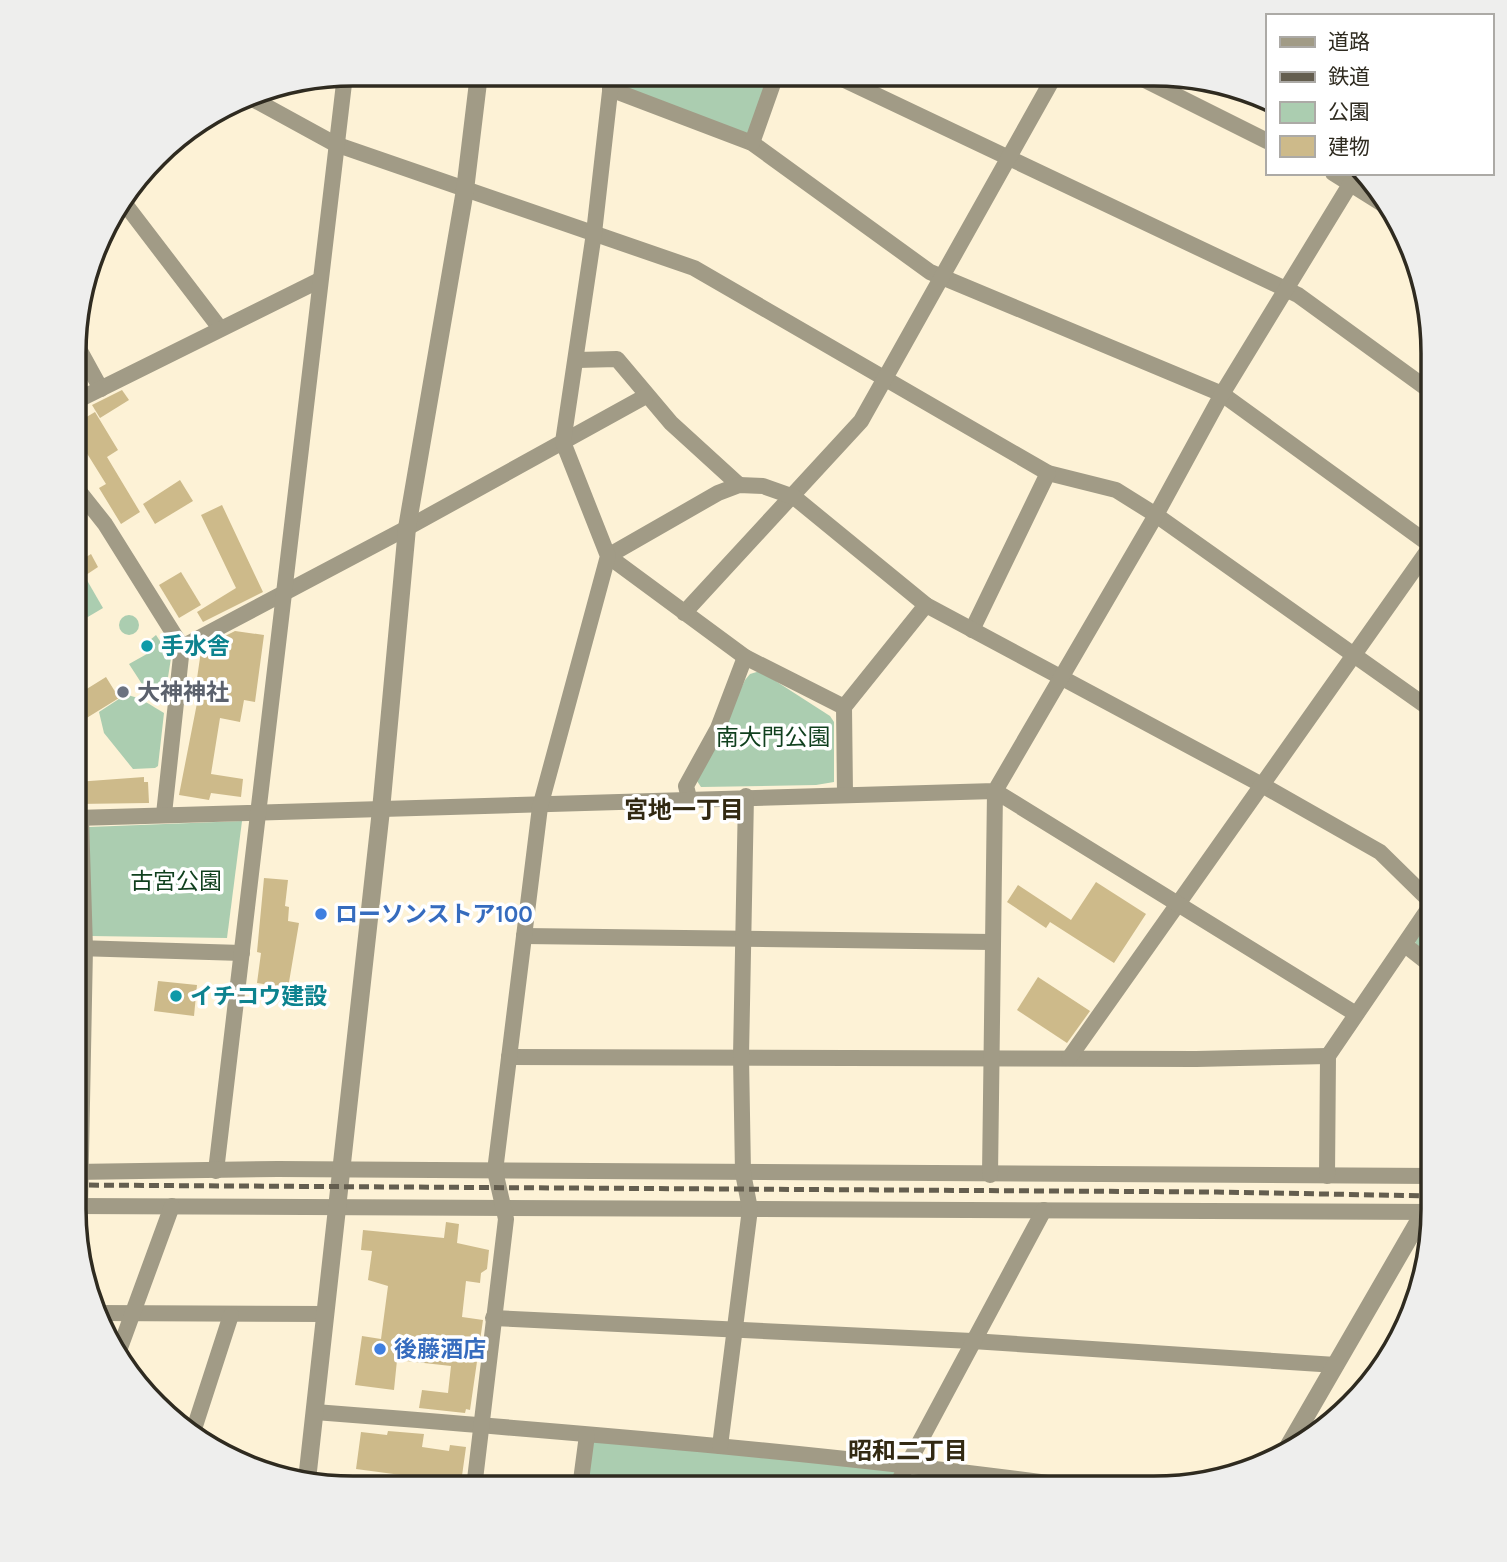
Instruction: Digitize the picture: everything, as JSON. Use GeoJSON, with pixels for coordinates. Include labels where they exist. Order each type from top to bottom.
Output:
{"type":"FeatureCollection","features":[{"type":"Feature","properties":{"kind":"street"},"geometry":{"type":"LineString","coordinates":[[216,1171],[343,86]]}},
{"type":"Feature","properties":{"kind":"street"},"geometry":{"type":"LineString","coordinates":[[308,1472],[382,810],[407,528],[465,190],[478,86]]}},
{"type":"Feature","properties":{"kind":"street"},"geometry":{"type":"LineString","coordinates":[[611,86],[594,233],[563,442],[608,556],[745,657],[844,707]]}},
{"type":"Feature","properties":{"kind":"street"},"geometry":{"type":"LineString","coordinates":[[620,86],[752,143],[930,272],[1222,394],[1421,537]]}},
{"type":"Feature","properties":{"kind":"street"},"geometry":{"type":"LineString","coordinates":[[752,143],[772,86]]}},
{"type":"Feature","properties":{"kind":"street"},"geometry":{"type":"LineString","coordinates":[[857,86],[1287,290],[1421,385]]}},
{"type":"Feature","properties":{"kind":"street"},"geometry":{"type":"LineString","coordinates":[[684,613],[793,498],[861,421],[1049,86]]}},
{"type":"Feature","properties":{"kind":"street"},"geometry":{"type":"LineString","coordinates":[[1157,86],[1266,140]]}},
{"type":"Feature","properties":{"kind":"street"},"geometry":{"type":"LineString","coordinates":[[260,103],[335,144],[694,268],[1048,473],[1116,490],[1156,515],[1421,702]]}},
{"type":"Feature","properties":{"kind":"street"},"geometry":{"type":"LineString","coordinates":[[990,1175],[995,792],[1156,515],[1222,394],[1354,178]]}},
{"type":"Feature","properties":{"kind":"street"},"geometry":{"type":"LineString","coordinates":[[128,208],[219,327]]}},
{"type":"Feature","properties":{"kind":"street"},"geometry":{"type":"LineString","coordinates":[[86,396],[219,327],[320,280]]}},
{"type":"Feature","properties":{"kind":"street"},"geometry":{"type":"LineString","coordinates":[[577,360],[617,359],[646,396],[739,485]]}},
{"type":"Feature","properties":{"kind":"street"},"geometry":{"type":"LineString","coordinates":[[86,362],[101,389]]}},
{"type":"Feature","properties":{"kind":"street"},"geometry":{"type":"LineString","coordinates":[[182,647],[407,528],[646,396]]}},
{"type":"Feature","properties":{"kind":"street"},"geometry":{"type":"LineString","coordinates":[[972,630],[1048,473]]}},
{"type":"Feature","properties":{"kind":"street"},"geometry":{"type":"LineString","coordinates":[[475,1476],[506,1219],[495,1171],[540,807],[608,556],[718,493],[739,485],[762,486],[793,498],[926,605],[1262,785],[1380,852],[1421,891]]}},
{"type":"Feature","properties":{"kind":"street"},"geometry":{"type":"LineString","coordinates":[[86,500],[105,524],[182,647],[164,814]]}},
{"type":"Feature","properties":{"kind":"street"},"geometry":{"type":"LineString","coordinates":[[1069,1058],[1421,560]]}},
{"type":"Feature","properties":{"kind":"street"},"geometry":{"type":"LineString","coordinates":[[845,794],[844,707],[926,605]]}},
{"type":"Feature","properties":{"kind":"street"},"geometry":{"type":"LineString","coordinates":[[689,798],[686,786],[718,728],[745,657]]}},
{"type":"Feature","properties":{"kind":"street"},"geometry":{"type":"LineString","coordinates":[[86,818],[540,807],[746,796],[995,792],[1356,1014]]}},
{"type":"Feature","properties":{"kind":"street"},"geometry":{"type":"LineString","coordinates":[[720,1446],[750,1209],[743,1173],[741,1056],[746,796]]}},
{"type":"Feature","properties":{"kind":"street"},"geometry":{"type":"LineString","coordinates":[[1327,1177],[1328,1056],[1421,921]]}},
{"type":"Feature","properties":{"kind":"street"},"geometry":{"type":"LineString","coordinates":[[524,936],[992,942]]}},
{"type":"Feature","properties":{"kind":"street"},"geometry":{"type":"LineString","coordinates":[[1405,945],[1421,958]]}},
{"type":"Feature","properties":{"kind":"street"},"geometry":{"type":"LineString","coordinates":[[86,948],[242,953]]}},
{"type":"Feature","properties":{"kind":"street"},"geometry":{"type":"LineString","coordinates":[[509,1056],[1328,1056]]}},
{"type":"Feature","properties":{"kind":"street"},"geometry":{"type":"LineString","coordinates":[[86,1172],[343,1169],[1421,1176]]}},
{"type":"Feature","properties":{"kind":"street"},"geometry":{"type":"LineString","coordinates":[[86,1206],[1421,1212]]}},
{"type":"Feature","properties":{"kind":"street"},"geometry":{"type":"LineString","coordinates":[[122,1343],[172,1206]]}},
{"type":"Feature","properties":{"kind":"street"},"geometry":{"type":"LineString","coordinates":[[901,1476],[1044,1210]]}},
{"type":"Feature","properties":{"kind":"street"},"geometry":{"type":"LineString","coordinates":[[1294,1436],[1421,1224]]}},
{"type":"Feature","properties":{"kind":"street"},"geometry":{"type":"LineString","coordinates":[[107,1313],[326,1314]]}},
{"type":"Feature","properties":{"kind":"street"},"geometry":{"type":"LineString","coordinates":[[195,1425],[232,1315]]}},
{"type":"Feature","properties":{"kind":"street"},"geometry":{"type":"LineString","coordinates":[[494,1318],[972,1341],[1336,1364]]}},
{"type":"Feature","properties":{"kind":"street"},"geometry":{"type":"LineString","coordinates":[[315,1412],[720,1446],[992,1476]]}},
{"type":"Feature","properties":{"kind":"street"},"geometry":{"type":"LineString","coordinates":[[582,1476],[587,1435]]}},
{"type":"Feature","properties":{"kind":"green space"},"geometry":{"type":"Polygon","coordinates":[[[614,86],[767,86],[749,136],[614,86]]]}},
{"type":"Feature","properties":{"kind":"green space"},"geometry":{"type":"Polygon","coordinates":[[[86,579],[103,608],[86,618],[86,579]]]}},
{"type":"Feature","properties":{"kind":"green space"},"geometry":{"type":"Polygon","coordinates":[[[129,615],[136,618],[139,625],[136,632],[129,635],[122,632],[119,625],[122,618],[129,615]]]}},
{"type":"Feature","properties":{"kind":"green space"},"geometry":{"type":"Polygon","coordinates":[[[156,635],[171,658],[164,703],[151,698],[129,664],[154,650],[150,640],[156,635]]]}},
{"type":"Feature","properties":{"kind":"green space","name":"南大門公園"},"geometry":{"type":"Polygon","coordinates":[[[760,671],[830,716],[834,722],[834,782],[816,785],[701,787],[697,781],[745,680],[750,674],[760,671]]]}},
{"type":"Feature","properties":{"kind":"green space"},"geometry":{"type":"Polygon","coordinates":[[[125,695],[140,699],[164,713],[158,766],[155,768],[133,769],[104,733],[99,712],[125,695]]]}},
{"type":"Feature","properties":{"kind":"green space","name":"古宮公園"},"geometry":{"type":"Polygon","coordinates":[[[242,821],[227,938],[90,936],[89,827],[242,821]]]}},
{"type":"Feature","properties":{"kind":"green space"},"geometry":{"type":"Polygon","coordinates":[[[1421,929],[1421,953],[1420,952],[1414,940],[1421,929]]]}},
{"type":"Feature","properties":{"kind":"green space"},"geometry":{"type":"Polygon","coordinates":[[[589,1437],[903,1467],[898,1476],[584,1476],[589,1437]]]}},
{"type":"Feature","properties":{"kind":"building"},"geometry":{"type":"Polygon","coordinates":[[[122,390],[129,400],[100,418],[92,405],[122,390]]]}},
{"type":"Feature","properties":{"kind":"building"},"geometry":{"type":"Polygon","coordinates":[[[95,412],[118,450],[107,457],[140,512],[121,524],[99,488],[106,484],[86,452],[86,417],[95,412]]]}},
{"type":"Feature","properties":{"kind":"building"},"geometry":{"type":"Polygon","coordinates":[[[180,480],[193,501],[155,524],[143,504],[180,480]]]}},
{"type":"Feature","properties":{"kind":"building"},"geometry":{"type":"Polygon","coordinates":[[[222,505],[263,592],[203,622],[197,612],[236,588],[201,515],[222,505]]]}},
{"type":"Feature","properties":{"kind":"building"},"geometry":{"type":"Polygon","coordinates":[[[91,554],[98,567],[86,575],[86,557],[91,554]]]}},
{"type":"Feature","properties":{"kind":"building"},"geometry":{"type":"Polygon","coordinates":[[[181,572],[201,605],[179,618],[159,585],[181,572]]]}},
{"type":"Feature","properties":{"kind":"building"},"geometry":{"type":"Polygon","coordinates":[[[235,631],[264,635],[255,702],[244,700],[240,722],[220,718],[211,774],[243,779],[241,797],[211,793],[209,800],[179,795],[199,693],[195,692],[201,651],[222,654],[221,638],[235,631]]]}},
{"type":"Feature","properties":{"kind":"building"},"geometry":{"type":"Polygon","coordinates":[[[106,677],[119,698],[86,718],[86,689],[106,677]]]}},
{"type":"Feature","properties":{"kind":"building"},"geometry":{"type":"Polygon","coordinates":[[[144,777],[144,782],[148,782],[149,803],[86,804],[86,781],[144,777]]]}},
{"type":"Feature","properties":{"kind":"building"},"geometry":{"type":"Polygon","coordinates":[[[264,878],[288,880],[285,906],[289,907],[288,921],[299,923],[288,988],[257,983],[264,878]]]}},
{"type":"Feature","properties":{"kind":"building"},"geometry":{"type":"Polygon","coordinates":[[[1096,882],[1146,914],[1114,963],[1050,922],[1046,928],[1007,902],[1018,885],[1071,920],[1096,882]]]}},
{"type":"Feature","properties":{"kind":"building"},"geometry":{"type":"Polygon","coordinates":[[[1038,977],[1090,1011],[1067,1043],[1017,1010],[1038,977]]]}},
{"type":"Feature","properties":{"kind":"building","name":"イチコウ建設"},"geometry":{"type":"Polygon","coordinates":[[[158,981],[197,985],[194,1016],[154,1011],[158,981]]]}},
{"type":"Feature","properties":{"kind":"building"},"geometry":{"type":"Polygon","coordinates":[[[446,1222],[459,1224],[457,1243],[489,1250],[487,1269],[481,1273],[480,1283],[466,1281],[462,1317],[483,1320],[470,1410],[466,1409],[465,1413],[419,1408],[422,1390],[448,1393],[451,1366],[397,1360],[394,1390],[355,1385],[362,1336],[381,1339],[388,1286],[368,1280],[372,1251],[361,1250],[363,1230],[444,1238],[446,1222]]]}},
{"type":"Feature","properties":{"kind":"building"},"geometry":{"type":"Polygon","coordinates":[[[388,1431],[424,1434],[422,1447],[449,1451],[450,1445],[466,1447],[462,1476],[408,1476],[356,1469],[361,1432],[387,1435],[388,1431]]]}},
{"type":"Feature","properties":{"kind":"railway"},"geometry":{"type":"LineString","coordinates":[[86,1185],[1217,1192],[1421,1196]]}},
{"type":"Feature","properties":{"kind":"place","name":"手水舎"},"geometry":{"type":"Point","coordinates":[147,646]}},
{"type":"Feature","properties":{"kind":"place","name":"大神神社"},"geometry":{"type":"Point","coordinates":[123,692]}},
{"type":"Feature","properties":{"kind":"place","name":"ローソンストア100"},"geometry":{"type":"Point","coordinates":[321,914]}},
{"type":"Feature","properties":{"kind":"place","name":"イチコウ建設"},"geometry":{"type":"Point","coordinates":[176,996]}},
{"type":"Feature","properties":{"kind":"place","name":"後藤酒店"},"geometry":{"type":"Point","coordinates":[380,1349]}},
{"type":"Feature","properties":{"kind":"district","name":"宮地一丁目"},"geometry":{"type":"Point","coordinates":[684,810]}},
{"type":"Feature","properties":{"kind":"district","name":"昭和二丁目"},"geometry":{"type":"Point","coordinates":[908,1451]}}]}
